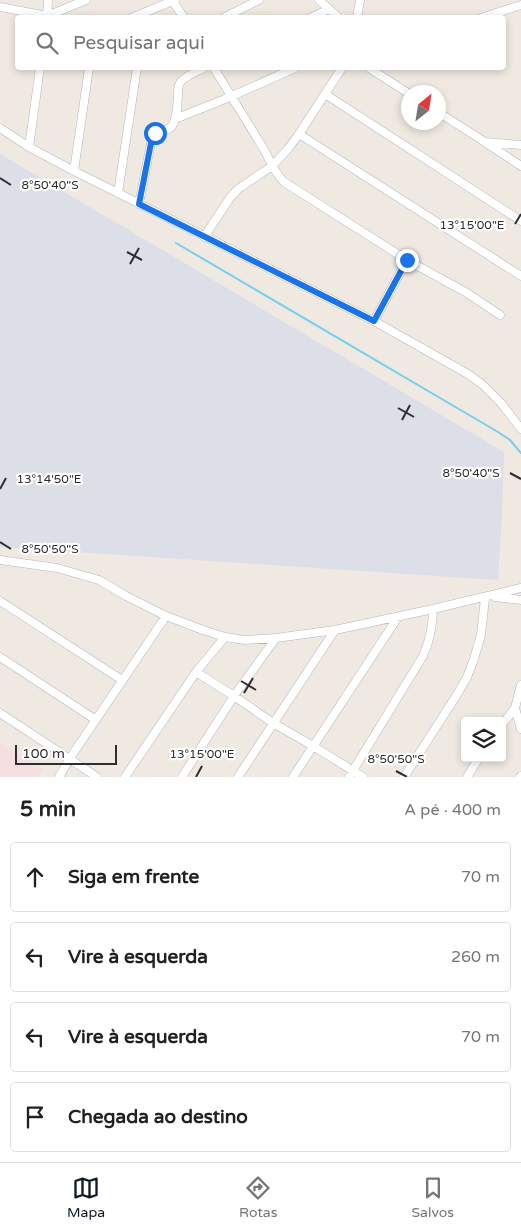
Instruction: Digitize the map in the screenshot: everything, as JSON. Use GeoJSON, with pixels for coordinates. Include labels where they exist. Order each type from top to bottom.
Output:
{"type":"FeatureCollection","features":[{"type":"Feature","properties":{"kind":"street"},"geometry":{"type":"LineString","coordinates":[[47,15],[48,0]]}},
{"type":"Feature","properties":{"kind":"street"},"geometry":{"type":"LineString","coordinates":[[52,15],[86,0]]}},
{"type":"Feature","properties":{"kind":"street"},"geometry":{"type":"LineString","coordinates":[[138,15],[173,0],[182,15]]}},
{"type":"Feature","properties":{"kind":"street"},"geometry":{"type":"LineString","coordinates":[[229,15],[259,0]]}},
{"type":"Feature","properties":{"kind":"street"},"geometry":{"type":"LineString","coordinates":[[319,0],[337,15]]}},
{"type":"Feature","properties":{"kind":"street"},"geometry":{"type":"LineString","coordinates":[[358,15],[360,0]]}},
{"type":"Feature","properties":{"kind":"street"},"geometry":{"type":"LineString","coordinates":[[489,15],[521,5]]}},
{"type":"Feature","properties":{"kind":"street"},"geometry":{"type":"LineString","coordinates":[[0,7],[38,15]]}},
{"type":"Feature","properties":{"kind":"street"},"geometry":{"type":"LineString","coordinates":[[316,15],[329,8]]}},
{"type":"Feature","properties":{"kind":"street"},"geometry":{"type":"LineString","coordinates":[[29,146],[40,70]]}},
{"type":"Feature","properties":{"kind":"street"},"geometry":{"type":"LineString","coordinates":[[74,171],[89,70]]}},
{"type":"Feature","properties":{"kind":"street"},"geometry":{"type":"LineString","coordinates":[[118,193],[137,70]]}},
{"type":"Feature","properties":{"kind":"street"},"geometry":{"type":"LineString","coordinates":[[139,204],[152,138],[158,131],[168,130],[172,126],[177,109],[180,81],[200,70]]}},
{"type":"Feature","properties":{"kind":"street"},"geometry":{"type":"LineString","coordinates":[[215,70],[230,97],[264,149],[272,166],[284,182],[407,260],[467,293],[500,315]]}},
{"type":"Feature","properties":{"kind":"street"},"geometry":{"type":"LineString","coordinates":[[175,119],[291,70]]}},
{"type":"Feature","properties":{"kind":"street"},"geometry":{"type":"LineString","coordinates":[[204,237],[238,189],[272,166],[288,149],[341,70]]}},
{"type":"Feature","properties":{"kind":"street"},"geometry":{"type":"LineString","coordinates":[[372,70],[401,89]]}},
{"type":"Feature","properties":{"kind":"street"},"geometry":{"type":"LineString","coordinates":[[324,94],[521,221]]}},
{"type":"Feature","properties":{"kind":"street"},"geometry":{"type":"LineString","coordinates":[[446,117],[521,166]]}},
{"type":"Feature","properties":{"kind":"street"},"geometry":{"type":"LineString","coordinates":[[0,128],[74,171],[374,321],[468,374],[501,403],[521,429]]}},
{"type":"Feature","properties":{"kind":"street"},"geometry":{"type":"LineString","coordinates":[[299,134],[521,276]]}},
{"type":"Feature","properties":{"kind":"street"},"geometry":{"type":"LineString","coordinates":[[485,142],[521,145]]}},
{"type":"Feature","properties":{"kind":"street"},"geometry":{"type":"LineString","coordinates":[[374,321],[407,260]]}},
{"type":"Feature","properties":{"kind":"street"},"geometry":{"type":"LineString","coordinates":[[0,560],[57,568],[98,580],[166,616],[225,637],[245,640],[335,630],[433,610],[521,588]]}},
{"type":"Feature","properties":{"kind":"street"},"geometry":{"type":"LineString","coordinates":[[488,597],[521,600]]}},
{"type":"Feature","properties":{"kind":"street"},"geometry":{"type":"LineString","coordinates":[[404,777],[458,693],[470,670],[481,635],[488,597]]}},
{"type":"Feature","properties":{"kind":"street"},"geometry":{"type":"LineString","coordinates":[[0,601],[122,680]]}},
{"type":"Feature","properties":{"kind":"street"},"geometry":{"type":"LineString","coordinates":[[351,774],[423,656],[432,632],[433,610]]}},
{"type":"Feature","properties":{"kind":"street"},"geometry":{"type":"LineString","coordinates":[[59,777],[166,616]]}},
{"type":"Feature","properties":{"kind":"street"},"geometry":{"type":"LineString","coordinates":[[293,777],[398,617]]}},
{"type":"Feature","properties":{"kind":"street"},"geometry":{"type":"LineString","coordinates":[[238,777],[335,630]]}},
{"type":"Feature","properties":{"kind":"street"},"geometry":{"type":"LineString","coordinates":[[125,777],[196,672],[225,637]]}},
{"type":"Feature","properties":{"kind":"street"},"geometry":{"type":"LineString","coordinates":[[182,777],[234,696],[276,638]]}},
{"type":"Feature","properties":{"kind":"street"},"geometry":{"type":"LineString","coordinates":[[0,657],[96,720]]}},
{"type":"Feature","properties":{"kind":"street"},"geometry":{"type":"LineString","coordinates":[[196,672],[273,723],[313,746],[351,774],[363,777]]}},
{"type":"Feature","properties":{"kind":"street"},"geometry":{"type":"LineString","coordinates":[[506,720],[515,708],[521,685]]}},
{"type":"Feature","properties":{"kind":"street"},"geometry":{"type":"LineString","coordinates":[[515,708],[521,729]]}},
{"type":"Feature","properties":{"kind":"street"},"geometry":{"type":"LineString","coordinates":[[0,713],[97,777]]}},
{"type":"Feature","properties":{"kind":"street"},"geometry":{"type":"LineString","coordinates":[[466,777],[476,762]]}},
{"type":"Feature","properties":{"kind":"shaded area"},"geometry":{"type":"Polygon","coordinates":[[[0,154],[504,452],[498,580],[0,547],[0,154]]]}},
{"type":"Feature","properties":{"kind":"shaded area"},"geometry":{"type":"Polygon","coordinates":[[[0,742],[43,769],[38,777],[0,777],[0,742]]]}},
{"type":"Feature","properties":{"kind":"waterway"},"geometry":{"type":"LineString","coordinates":[[176,243],[498,432],[510,440],[521,453]]}},
{"type":"Feature","properties":{"kind":"route"},"geometry":{"type":"LineString","coordinates":[[155,133],[152,138],[139,204],[204,237],[374,321],[407,260]]}}]}
